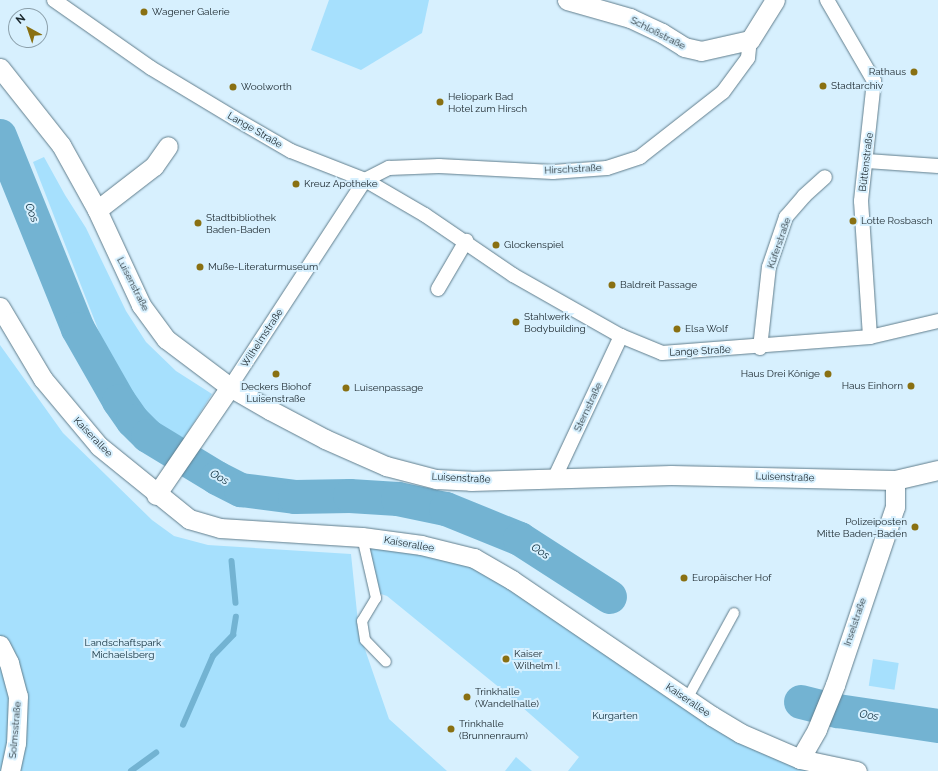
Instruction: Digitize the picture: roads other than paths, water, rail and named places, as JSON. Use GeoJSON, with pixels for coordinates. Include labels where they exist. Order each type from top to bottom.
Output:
{"type":"FeatureCollection","features":[{"type":"Feature","properties":{"kind":"street","name":"Lange Straße"},"geometry":{"type":"LineString","coordinates":[[54,0],[151,68],[234,118],[292,151],[365,180],[466,241],[513,275],[621,336],[662,354],[760,348],[870,337],[938,322]]}},
{"type":"Feature","properties":{"kind":"street","name":"Schloßstraße"},"geometry":{"type":"LineString","coordinates":[[567,0],[630,18],[662,32],[684,47],[701,51],[744,42]]}},
{"type":"Feature","properties":{"kind":"street"},"geometry":{"type":"LineString","coordinates":[[744,42],[775,0]]}},
{"type":"Feature","properties":{"kind":"street","name":"Büttenstraße"},"geometry":{"type":"LineString","coordinates":[[827,0],[874,81],[868,161],[862,201],[870,337]]}},
{"type":"Feature","properties":{"kind":"street","name":"Hirschstraße"},"geometry":{"type":"LineString","coordinates":[[365,180],[389,168],[440,166],[553,172],[607,168],[640,157],[723,92],[748,58],[744,42]]}},
{"type":"Feature","properties":{"kind":"street","name":"Luisenstraße"},"geometry":{"type":"LineString","coordinates":[[0,68],[61,145],[97,210],[141,305],[166,339],[230,387],[325,440],[386,466],[436,479],[471,481],[555,477],[671,475],[895,480],[938,470]]}},
{"type":"Feature","properties":{"kind":"street"},"geometry":{"type":"LineString","coordinates":[[97,210],[154,166],[168,146]]}},
{"type":"Feature","properties":{"kind":"street"},"geometry":{"type":"LineString","coordinates":[[868,161],[938,166]]}},
{"type":"Feature","properties":{"kind":"street","name":"Küferstraße"},"geometry":{"type":"LineString","coordinates":[[760,348],[769,267],[786,217],[804,196],[825,177]]}},
{"type":"Feature","properties":{"kind":"street","name":"Wilhelmstraße"},"geometry":{"type":"LineString","coordinates":[[156,495],[230,387],[365,180]]}},
{"type":"Feature","properties":{"kind":"street"},"geometry":{"type":"LineString","coordinates":[[438,289],[466,241]]}},
{"type":"Feature","properties":{"kind":"street","name":"Kaiserallee"},"geometry":{"type":"LineString","coordinates":[[0,307],[43,379],[99,446],[156,495],[190,519],[220,528],[362,537],[421,545],[474,558],[512,580],[687,699],[740,732],[800,759],[857,771]]}},
{"type":"Feature","properties":{"kind":"street","name":"Sternstraße"},"geometry":{"type":"LineString","coordinates":[[555,477],[621,336]]}},
{"type":"Feature","properties":{"kind":"street","name":"Inselstraße"},"geometry":{"type":"LineString","coordinates":[[800,759],[817,729],[832,692],[895,506],[895,480]]}},
{"type":"Feature","properties":{"kind":"street","name":"Solmsstraße"},"geometry":{"type":"LineString","coordinates":[[0,645],[9,663],[18,696],[16,743],[10,771]]}},
{"type":"Feature","properties":{"kind":"lane"},"geometry":{"type":"LineString","coordinates":[[362,537],[376,598],[362,621],[365,640],[386,662]]}},
{"type":"Feature","properties":{"kind":"lane"},"geometry":{"type":"LineString","coordinates":[[687,699],[734,613]]}},
{"type":"Feature","properties":{"kind":"lane"},"geometry":{"type":"LineString","coordinates":[[0,764],[10,771]]}},
{"type":"Feature","properties":{"kind":"waterway","name":"Oos"},"geometry":{"type":"LineString","coordinates":[[0,136],[78,329],[119,401],[133,421],[148,436],[217,478],[241,490],[295,497],[350,496],[398,499],[446,509],[520,539],[610,597]]}},
{"type":"Feature","properties":{"kind":"waterway"},"geometry":{"type":"LineString","coordinates":[[238,504],[241,490]]}},
{"type":"Feature","properties":{"kind":"waterway"},"geometry":{"type":"LineString","coordinates":[[232,561],[236,603]]}},
{"type":"Feature","properties":{"kind":"waterway"},"geometry":{"type":"LineString","coordinates":[[183,725],[213,656],[233,635],[236,617]]}},
{"type":"Feature","properties":{"kind":"waterway","name":"Oos"},"geometry":{"type":"LineString","coordinates":[[801,702],[838,711],[938,726]]}},
{"type":"Feature","properties":{"kind":"waterway"},"geometry":{"type":"LineString","coordinates":[[131,771],[156,753]]}},
{"type":"Feature","properties":{"kind":"place","name":"Wagener Galerie"},"geometry":{"type":"Point","coordinates":[144,12]}},
{"type":"Feature","properties":{"kind":"place","name":"Rathaus"},"geometry":{"type":"Point","coordinates":[914,72]}},
{"type":"Feature","properties":{"kind":"place","name":"Stadtarchiv"},"geometry":{"type":"Point","coordinates":[823,86]}},
{"type":"Feature","properties":{"kind":"place","name":"Woolworth"},"geometry":{"type":"Point","coordinates":[233,87]}},
{"type":"Feature","properties":{"kind":"place","name":"Heliopark Bad Hotel zum Hirsch"},"geometry":{"type":"Point","coordinates":[440,102]}},
{"type":"Feature","properties":{"kind":"place","name":"Kreuz Apotheke"},"geometry":{"type":"Point","coordinates":[296,184]}},
{"type":"Feature","properties":{"kind":"place","name":"Lotte Rosbasch"},"geometry":{"type":"Point","coordinates":[853,221]}},
{"type":"Feature","properties":{"kind":"place","name":"Stadtbibliothek Baden-Baden"},"geometry":{"type":"Point","coordinates":[198,223]}},
{"type":"Feature","properties":{"kind":"place","name":"Glockenspiel"},"geometry":{"type":"Point","coordinates":[496,245]}},
{"type":"Feature","properties":{"kind":"place","name":"Muße-Literaturmuseum"},"geometry":{"type":"Point","coordinates":[200,267]}},
{"type":"Feature","properties":{"kind":"place","name":"Baldreit Passage"},"geometry":{"type":"Point","coordinates":[612,285]}},
{"type":"Feature","properties":{"kind":"place","name":"Stahlwerk Bodybuilding"},"geometry":{"type":"Point","coordinates":[516,322]}},
{"type":"Feature","properties":{"kind":"place","name":"Elsa Wolf"},"geometry":{"type":"Point","coordinates":[677,329]}},
{"type":"Feature","properties":{"kind":"place","name":"Deckers Biohof Luisenstraße"},"geometry":{"type":"Point","coordinates":[276,374]}},
{"type":"Feature","properties":{"kind":"place","name":"Haus Drei Könige"},"geometry":{"type":"Point","coordinates":[828,374]}},
{"type":"Feature","properties":{"kind":"place","name":"Haus Einhorn"},"geometry":{"type":"Point","coordinates":[911,386]}},
{"type":"Feature","properties":{"kind":"place","name":"Luisenpassage"},"geometry":{"type":"Point","coordinates":[346,388]}},
{"type":"Feature","properties":{"kind":"place","name":"Polizeiposten Mitte Baden-Baden"},"geometry":{"type":"Point","coordinates":[915,527]}},
{"type":"Feature","properties":{"kind":"place","name":"Europäischer Hof"},"geometry":{"type":"Point","coordinates":[684,578]}},
{"type":"Feature","properties":{"kind":"place","name":"Kaiser Wilhelm I."},"geometry":{"type":"Point","coordinates":[506,659]}},
{"type":"Feature","properties":{"kind":"place","name":"Trinkhalle (Wandelhalle)"},"geometry":{"type":"Point","coordinates":[467,697]}},
{"type":"Feature","properties":{"kind":"place","name":"Trinkhalle (Brunnenraum)"},"geometry":{"type":"Point","coordinates":[451,729]}},
{"type":"Feature","properties":{"kind":"park label","name":"Landschaftspark Michaelsberg"},"geometry":{"type":"Point","coordinates":[123,648]}},
{"type":"Feature","properties":{"kind":"park label","name":"Kurgarten"},"geometry":{"type":"Point","coordinates":[615,716]}}]}
